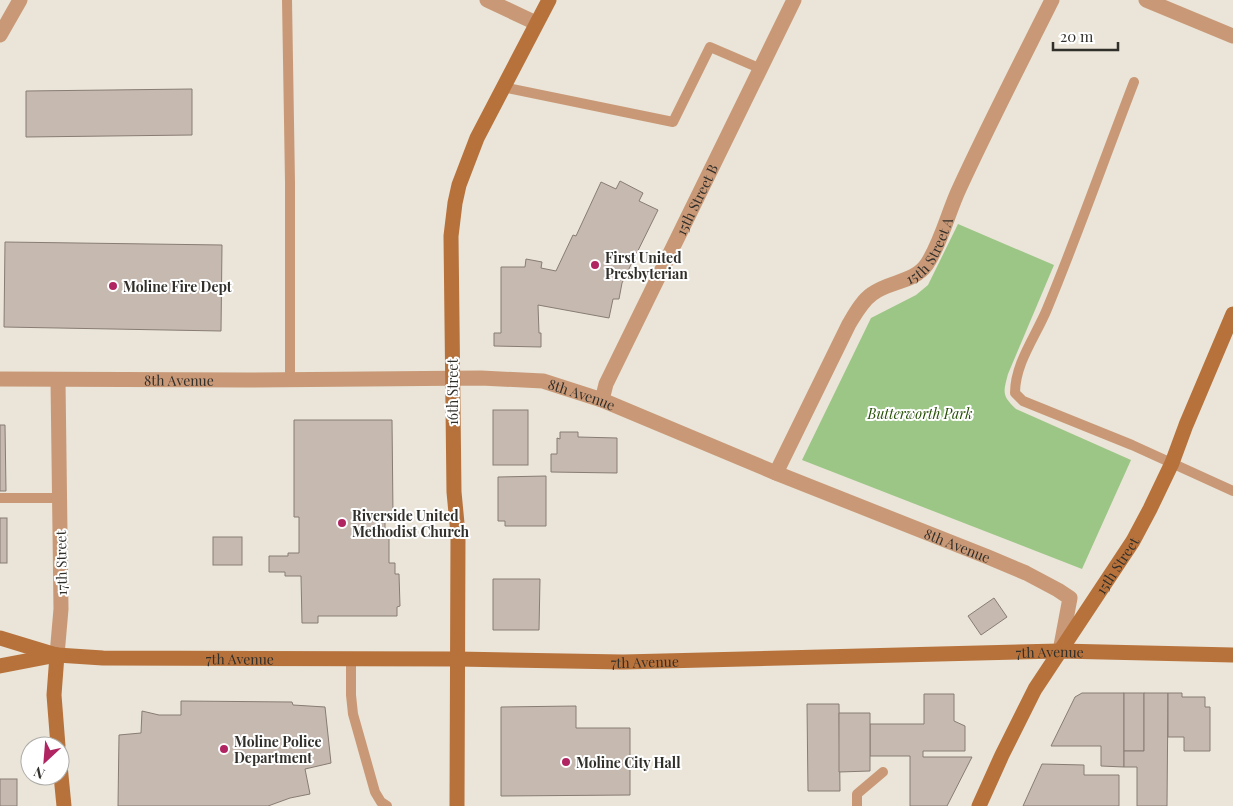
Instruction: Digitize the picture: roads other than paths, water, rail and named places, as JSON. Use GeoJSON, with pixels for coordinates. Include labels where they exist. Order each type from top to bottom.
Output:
{"type":"FeatureCollection","features":[{"type":"Feature","properties":{"kind":"street"},"geometry":{"type":"LineString","coordinates":[[0,35],[20,0]]}},
{"type":"Feature","properties":{"kind":"street"},"geometry":{"type":"LineString","coordinates":[[487,0],[536,23]]}},
{"type":"Feature","properties":{"kind":"street","name":"16th Street"},"geometry":{"type":"LineString","coordinates":[[457,806],[458,534],[454,492],[451,236],[459,185],[477,138],[549,0]]}},
{"type":"Feature","properties":{"kind":"street","name":"15th Street B"},"geometry":{"type":"LineString","coordinates":[[602,400],[606,384],[759,68],[794,0]]}},
{"type":"Feature","properties":{"kind":"street","name":"15th Street A"},"geometry":{"type":"LineString","coordinates":[[776,473],[848,324],[860,306],[871,294],[885,286],[917,275],[926,266],[959,188],[1052,0]]}},
{"type":"Feature","properties":{"kind":"street"},"geometry":{"type":"LineString","coordinates":[[1146,0],[1233,36]]}},
{"type":"Feature","properties":{"kind":"street","name":"15th Street"},"geometry":{"type":"LineString","coordinates":[[979,806],[1035,689],[1133,541],[1150,509],[1172,463],[1186,424],[1233,314]]}},
{"type":"Feature","properties":{"kind":"street","name":"8th Avenue"},"geometry":{"type":"LineString","coordinates":[[0,379],[290,380],[489,378],[543,381],[602,400],[776,473],[1026,573],[1070,598],[1060,651]]}},
{"type":"Feature","properties":{"kind":"street","name":"17th Street"},"geometry":{"type":"LineString","coordinates":[[57,736],[54,695],[61,610],[58,380]]}},
{"type":"Feature","properties":{"kind":"street","name":"7th Avenue"},"geometry":{"type":"LineString","coordinates":[[0,638],[58,655],[103,658],[458,658],[623,662],[1060,651],[1233,655]]}},
{"type":"Feature","properties":{"kind":"street","name":"7th Avenue"},"geometry":{"type":"LineString","coordinates":[[0,666],[58,655]]}},
{"type":"Feature","properties":{"kind":"street"},"geometry":{"type":"LineString","coordinates":[[62,786],[64,806]]}},
{"type":"Feature","properties":{"kind":"lane"},"geometry":{"type":"LineString","coordinates":[[287,0],[290,182],[290,380]]}},
{"type":"Feature","properties":{"kind":"lane"},"geometry":{"type":"LineString","coordinates":[[502,88],[673,122],[710,47],[759,68]]}},
{"type":"Feature","properties":{"kind":"lane"},"geometry":{"type":"LineString","coordinates":[[1134,82],[1046,310],[1022,362],[1015,382],[1015,393],[1023,401],[1132,445],[1233,491]]}},
{"type":"Feature","properties":{"kind":"lane"},"geometry":{"type":"LineString","coordinates":[[0,498],[60,498]]}},
{"type":"Feature","properties":{"kind":"lane"},"geometry":{"type":"LineString","coordinates":[[351,658],[353,714],[375,792],[381,802],[387,806]]}},
{"type":"Feature","properties":{"kind":"lane"},"geometry":{"type":"LineString","coordinates":[[857,806],[857,794],[883,772]]}},
{"type":"Feature","properties":{"kind":"place","name":"First United Presbyterian"},"geometry":{"type":"Point","coordinates":[595,265]}},
{"type":"Feature","properties":{"kind":"place","name":"Moline Fire Dept"},"geometry":{"type":"Point","coordinates":[113,286]}},
{"type":"Feature","properties":{"kind":"place","name":"Riverside United Methodist Church"},"geometry":{"type":"Point","coordinates":[342,523]}},
{"type":"Feature","properties":{"kind":"place","name":"Moline Police Department"},"geometry":{"type":"Point","coordinates":[224,749]}},
{"type":"Feature","properties":{"kind":"place","name":"Moline City Hall"},"geometry":{"type":"Point","coordinates":[566,762]}},
{"type":"Feature","properties":{"kind":"park label","name":"Butterworth Park"},"geometry":{"type":"Point","coordinates":[920,413]}}]}
